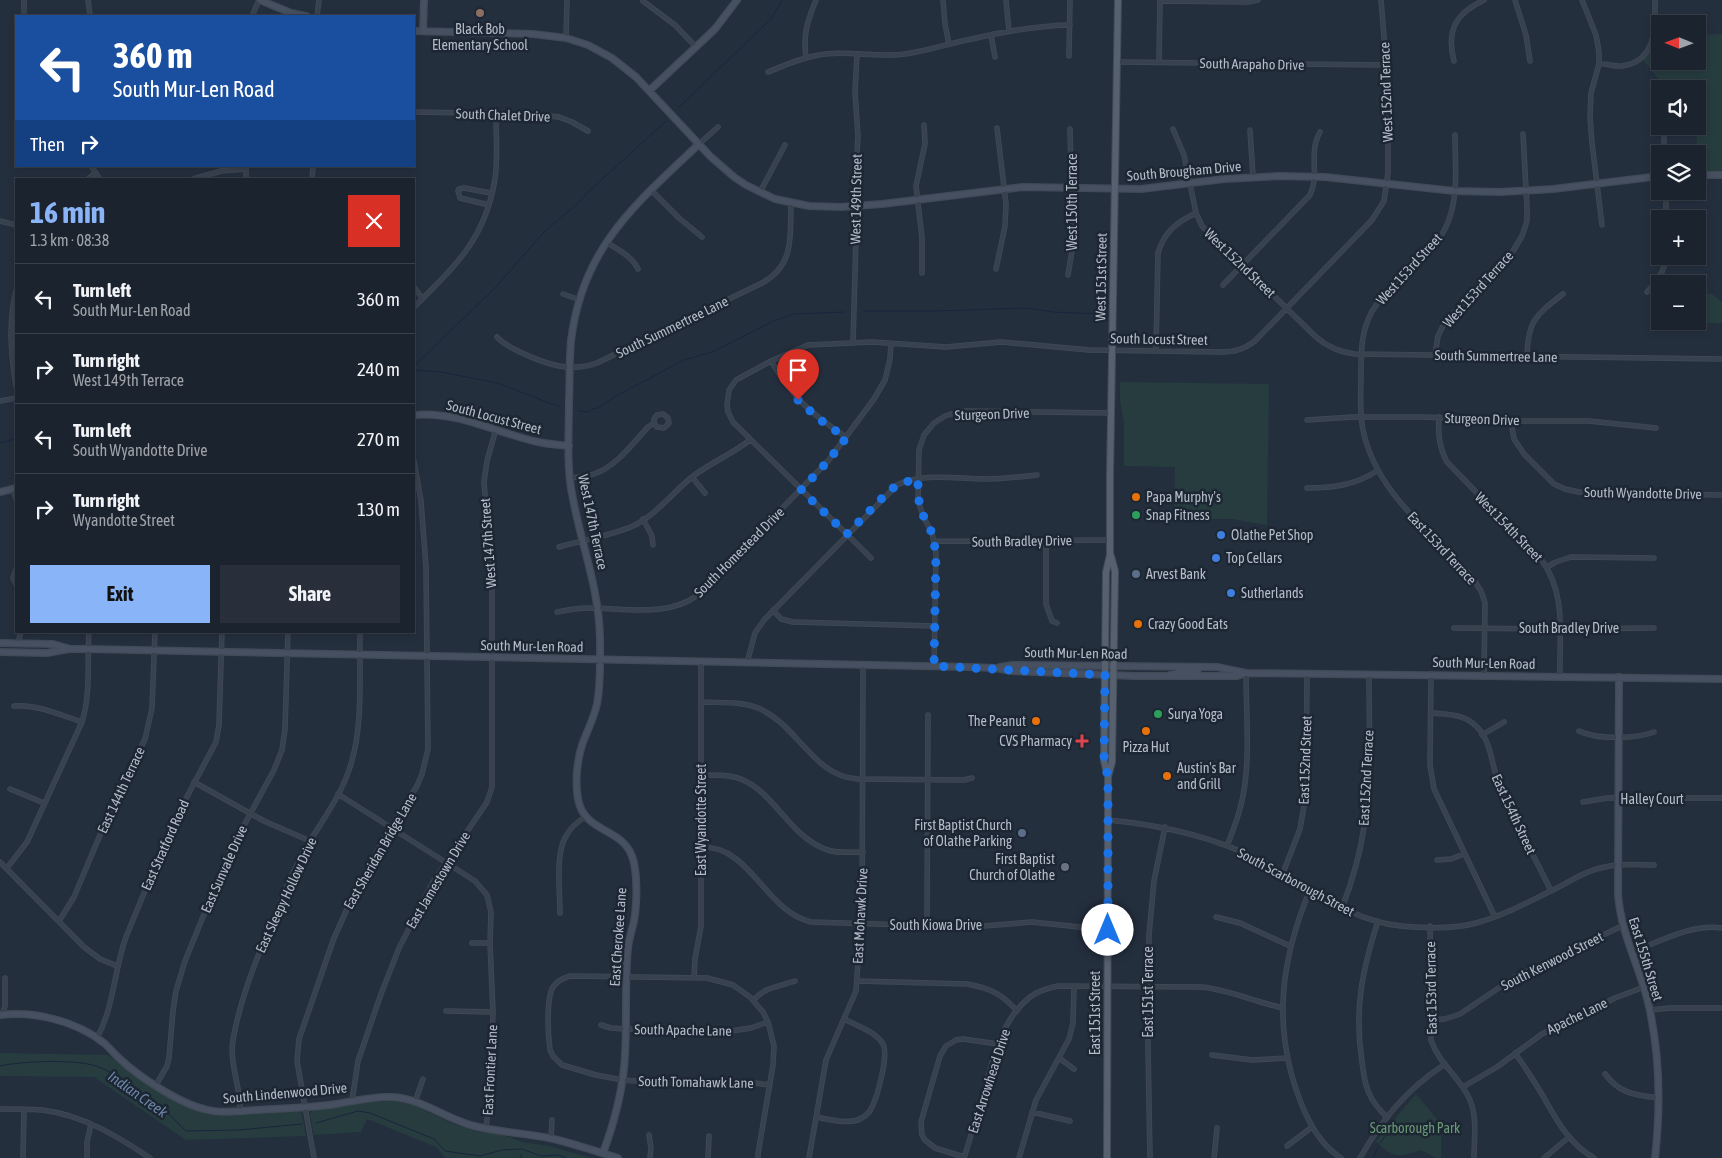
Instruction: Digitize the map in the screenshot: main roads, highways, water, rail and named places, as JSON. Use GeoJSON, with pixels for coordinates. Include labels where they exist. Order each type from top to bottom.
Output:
{"type":"FeatureCollection","features":[{"type":"Feature","properties":{"kind":"main road","name":"West 151st Street"},"geometry":{"type":"LineString","coordinates":[[1105,666],[1106,572],[1110,555],[1118,0]]}},
{"type":"Feature","properties":{"kind":"main road","name":"West 151st Street"},"geometry":{"type":"LineString","coordinates":[[1110,555],[1115,571],[1113,675]]}},
{"type":"Feature","properties":{"kind":"main road","name":"East 151st Street"},"geometry":{"type":"LineString","coordinates":[[1105,666],[1104,761],[1108,777],[1107,1158]]}},
{"type":"Feature","properties":{"kind":"main road","name":"East 151st Street"},"geometry":{"type":"LineString","coordinates":[[1108,777],[1112,761],[1113,675]]}},
{"type":"Feature","properties":{"kind":"waterway"},"geometry":{"type":"LineString","coordinates":[[679,107],[771,19],[782,0]]}},
{"type":"Feature","properties":{"kind":"waterway"},"geometry":{"type":"LineString","coordinates":[[415,365],[494,289],[544,232],[666,121]]}},
{"type":"Feature","properties":{"kind":"waterway"},"geometry":{"type":"LineString","coordinates":[[864,311],[1027,308],[1053,312],[1100,314]]}},
{"type":"Feature","properties":{"kind":"waterway"},"geometry":{"type":"LineString","coordinates":[[578,411],[589,412],[592,409],[598,408],[616,396],[684,360],[715,351],[771,322],[793,314],[844,312]]}},
{"type":"Feature","properties":{"kind":"waterway"},"geometry":{"type":"LineString","coordinates":[[415,370],[441,372],[497,383],[560,407]]}},
{"type":"Feature","properties":{"kind":"waterway"},"geometry":{"type":"LineString","coordinates":[[0,443],[15,439]]}},
{"type":"Feature","properties":{"kind":"waterway","name":"Indian Creek"},"geometry":{"type":"LineString","coordinates":[[0,1066],[21,1063],[75,1062],[102,1068],[161,1107],[186,1131],[239,1130],[302,1124]]}},
{"type":"Feature","properties":{"kind":"waterway","name":"Indian Creek"},"geometry":{"type":"LineString","coordinates":[[316,1123],[358,1111],[370,1113],[434,1139],[445,1151],[480,1156],[502,1150],[522,1149],[541,1156],[559,1155],[566,1158]]}},
{"type":"Feature","properties":{"kind":"waterway"},"geometry":{"type":"LineString","coordinates":[[1380,1143],[1394,1125]]}},
{"type":"Feature","properties":{"kind":"waterway"},"geometry":{"type":"LineString","coordinates":[[1373,1158],[1378,1147]]}},
{"type":"Feature","properties":{"kind":"place","name":"Black Bob Elementary School"},"geometry":{"type":"Point","coordinates":[480,13]}},
{"type":"Feature","properties":{"kind":"place","name":"Papa Murphy's"},"geometry":{"type":"Point","coordinates":[1136,497]}},
{"type":"Feature","properties":{"kind":"place","name":"Snap Fitness"},"geometry":{"type":"Point","coordinates":[1136,515]}},
{"type":"Feature","properties":{"kind":"place","name":"Olathe Pet Shop"},"geometry":{"type":"Point","coordinates":[1221,535]}},
{"type":"Feature","properties":{"kind":"place","name":"Top Cellars"},"geometry":{"type":"Point","coordinates":[1216,558]}},
{"type":"Feature","properties":{"kind":"place","name":"Arvest Bank"},"geometry":{"type":"Point","coordinates":[1136,574]}},
{"type":"Feature","properties":{"kind":"place","name":"Sutherlands"},"geometry":{"type":"Point","coordinates":[1231,593]}},
{"type":"Feature","properties":{"kind":"place","name":"Crazy Good Eats"},"geometry":{"type":"Point","coordinates":[1138,624]}},
{"type":"Feature","properties":{"kind":"place","name":"Surya Yoga"},"geometry":{"type":"Point","coordinates":[1158,714]}},
{"type":"Feature","properties":{"kind":"place","name":"The Peanut"},"geometry":{"type":"Point","coordinates":[1036,721]}},
{"type":"Feature","properties":{"kind":"place","name":"Pizza Hut"},"geometry":{"type":"Point","coordinates":[1146,731]}},
{"type":"Feature","properties":{"kind":"place","name":"CVS Pharmacy"},"geometry":{"type":"Point","coordinates":[1082,741]}},
{"type":"Feature","properties":{"kind":"place","name":"Austin's Bar and Grill"},"geometry":{"type":"Point","coordinates":[1167,776]}},
{"type":"Feature","properties":{"kind":"place","name":"First Baptist Church of Olathe Parking"},"geometry":{"type":"Point","coordinates":[1022,833]}},
{"type":"Feature","properties":{"kind":"place","name":"First Baptist Church of Olathe"},"geometry":{"type":"Point","coordinates":[1065,867]}},
{"type":"Feature","properties":{"kind":"park label","name":"Scarborough Park"},"geometry":{"type":"Point","coordinates":[1415,1128]}}]}
